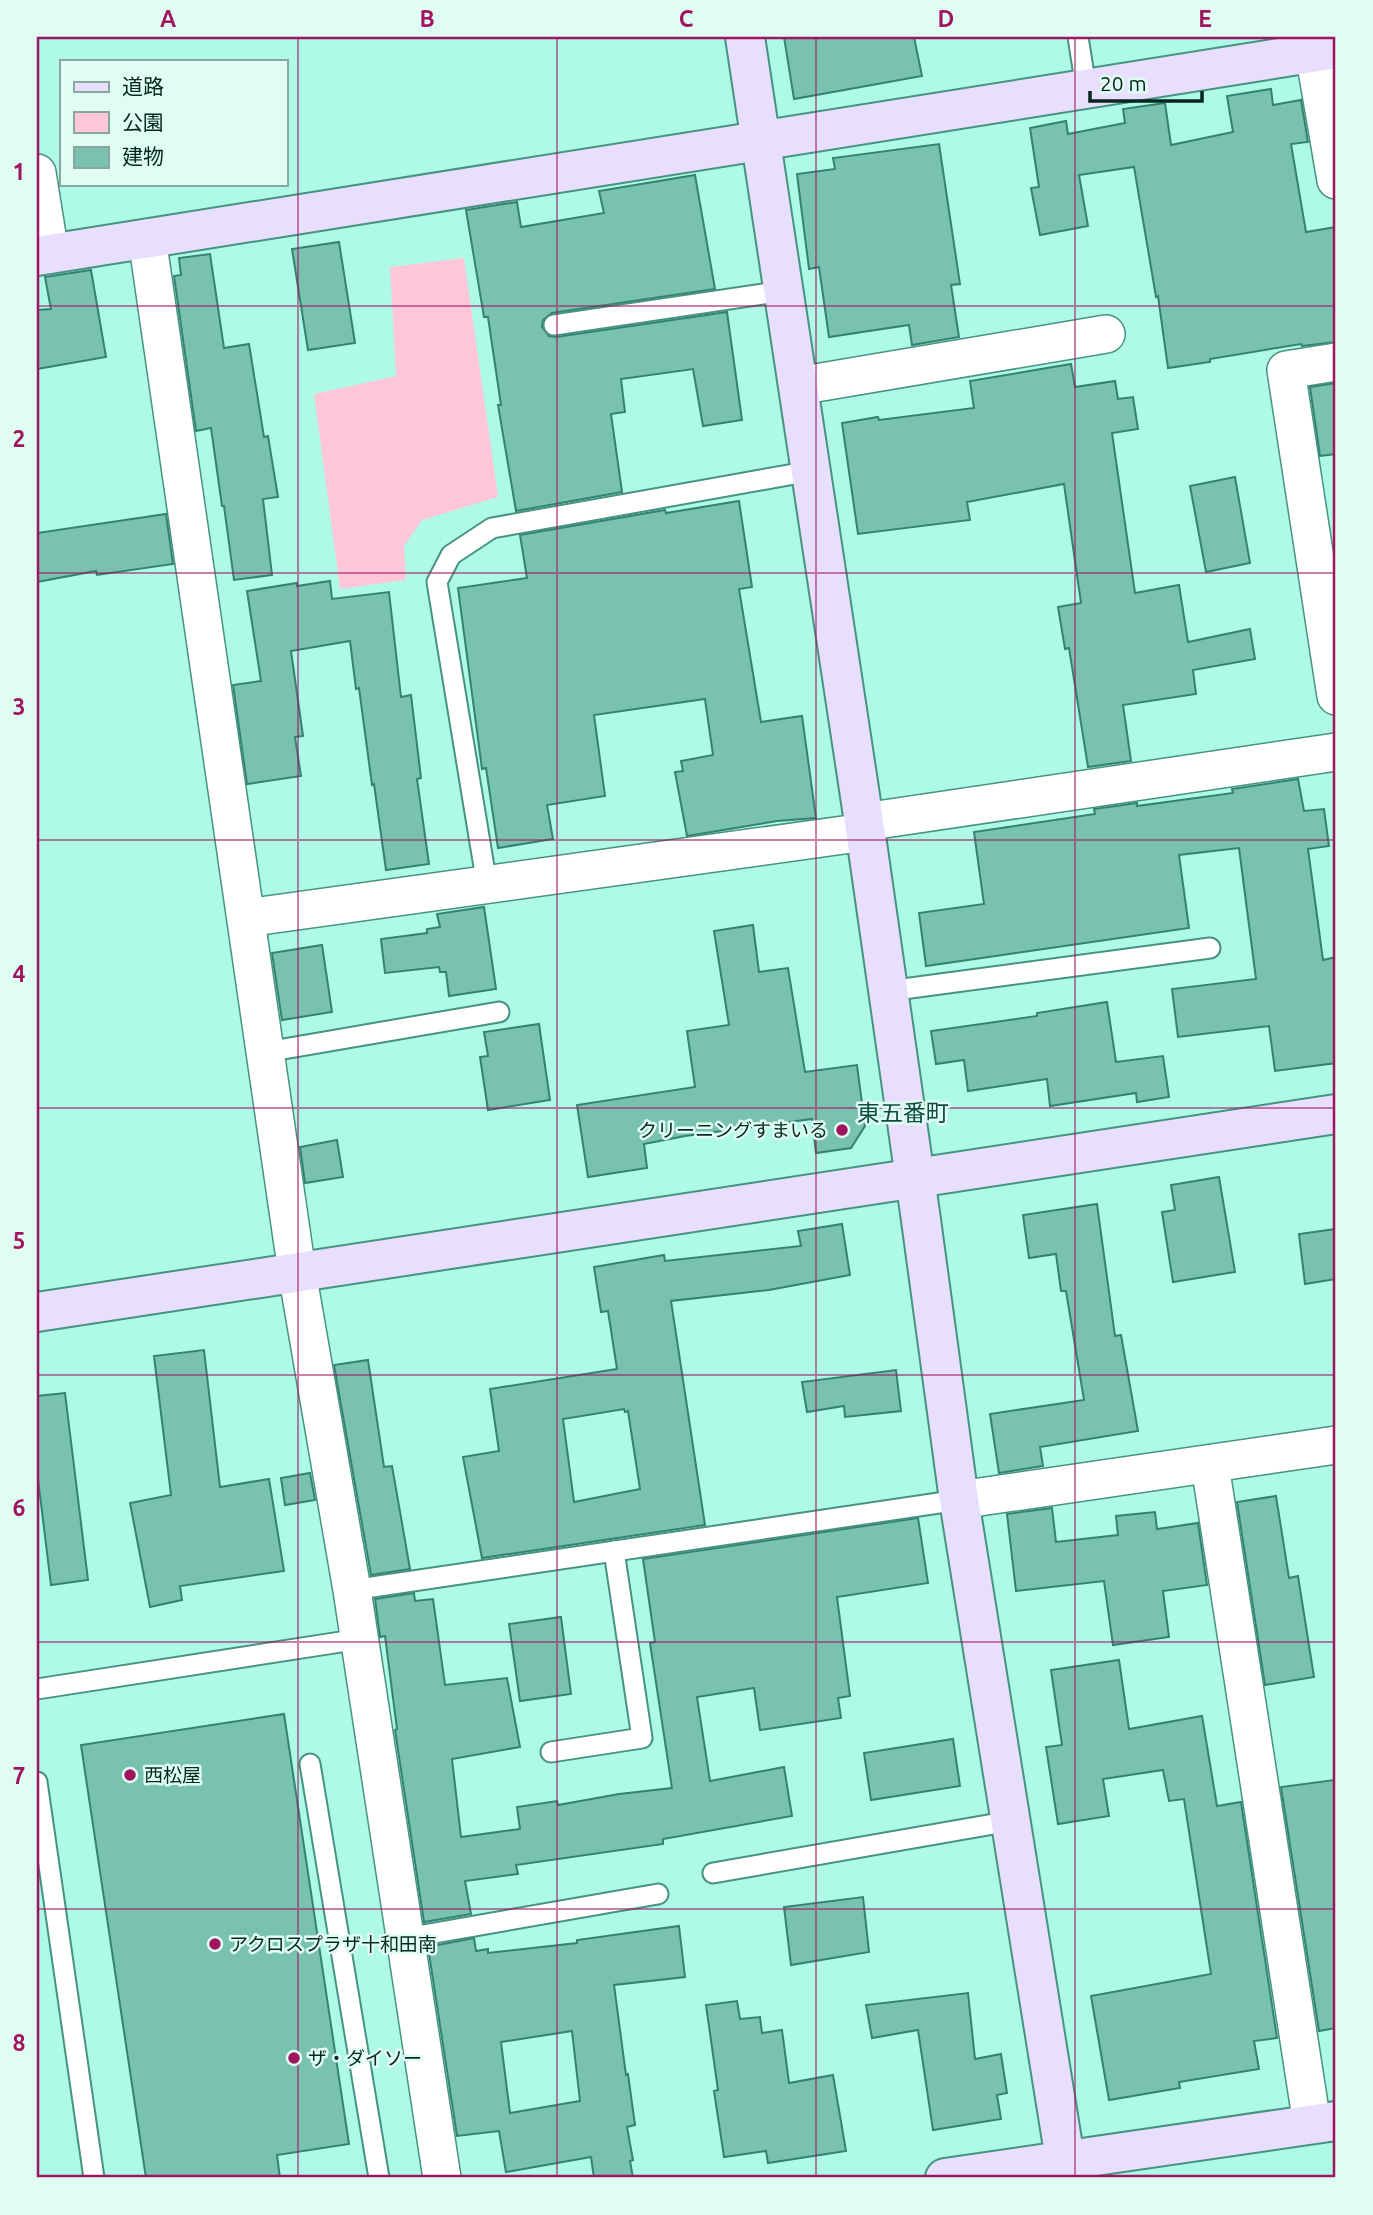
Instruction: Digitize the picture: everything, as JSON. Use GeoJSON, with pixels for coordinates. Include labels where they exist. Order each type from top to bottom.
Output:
{"type":"FeatureCollection","features":[{"type":"Feature","properties":{"kind":"street"},"geometry":{"type":"LineString","coordinates":[[745,37],[916,1178],[959,1500],[1067,2169]]}},
{"type":"Feature","properties":{"kind":"street"},"geometry":{"type":"LineString","coordinates":[[37,173],[43,255],[1086,88],[1323,47],[1336,180]]}},
{"type":"Feature","properties":{"kind":"street"},"geometry":{"type":"LineString","coordinates":[[147,239],[298,1272],[360,1639],[442,2178]]}},
{"type":"Feature","properties":{"kind":"street"},"geometry":{"type":"LineString","coordinates":[[798,386],[1106,334]]}},
{"type":"Feature","properties":{"kind":"street"},"geometry":{"type":"LineString","coordinates":[[1336,362],[1286,370],[1336,696]]}},
{"type":"Feature","properties":{"kind":"street"},"geometry":{"type":"LineString","coordinates":[[246,918],[487,885],[1336,752]]}},
{"type":"Feature","properties":{"kind":"street"},"geometry":{"type":"LineString","coordinates":[[37,1312],[1336,1114]]}},
{"type":"Feature","properties":{"kind":"street"},"geometry":{"type":"LineString","coordinates":[[959,1500],[1336,1445]]}},
{"type":"Feature","properties":{"kind":"street"},"geometry":{"type":"LineString","coordinates":[[945,2178],[1067,2169],[1324,2122],[1210,1465]]}},
{"type":"Feature","properties":{"kind":"lane"},"geometry":{"type":"LineString","coordinates":[[1078,37],[1086,88]]}},
{"type":"Feature","properties":{"kind":"lane"},"geometry":{"type":"LineString","coordinates":[[554,325],[783,291]]}},
{"type":"Feature","properties":{"kind":"lane"},"geometry":{"type":"LineString","coordinates":[[487,885],[437,582],[451,555],[492,528],[811,471]]}},
{"type":"Feature","properties":{"kind":"lane"},"geometry":{"type":"LineString","coordinates":[[888,991],[1210,948]]}},
{"type":"Feature","properties":{"kind":"lane"},"geometry":{"type":"LineString","coordinates":[[266,1052],[499,1013]]}},
{"type":"Feature","properties":{"kind":"lane"},"geometry":{"type":"LineString","coordinates":[[352,1590],[959,1500]]}},
{"type":"Feature","properties":{"kind":"lane"},"geometry":{"type":"LineString","coordinates":[[551,1752],[642,1738],[614,1551]]}},
{"type":"Feature","properties":{"kind":"lane"},"geometry":{"type":"LineString","coordinates":[[37,1689],[360,1639]]}},
{"type":"Feature","properties":{"kind":"lane"},"geometry":{"type":"LineString","coordinates":[[310,1764],[379,2178]]}},
{"type":"Feature","properties":{"kind":"lane"},"geometry":{"type":"LineString","coordinates":[[37,1782],[94,2178]]}},
{"type":"Feature","properties":{"kind":"lane"},"geometry":{"type":"LineString","coordinates":[[713,1873],[1011,1822]]}},
{"type":"Feature","properties":{"kind":"lane"},"geometry":{"type":"LineString","coordinates":[[406,1938],[659,1894]]}},
{"type":"Feature","properties":{"kind":"green space"},"geometry":{"type":"Polygon","coordinates":[[[464,258],[498,497],[422,520],[404,546],[406,580],[340,589],[314,394],[396,376],[390,267],[464,258]]]}},
{"type":"Feature","properties":{"kind":"building"},"geometry":{"type":"Polygon","coordinates":[[[784,37],[914,37],[922,76],[794,99],[784,37]]]}},
{"type":"Feature","properties":{"kind":"building"},"geometry":{"type":"Polygon","coordinates":[[[1271,89],[1273,105],[1301,100],[1308,142],[1291,144],[1306,232],[1336,227],[1336,342],[1301,344],[1168,368],[1158,296],[1156,297],[1134,167],[1079,175],[1088,226],[1040,235],[1031,188],[1039,187],[1030,128],[1066,121],[1068,134],[1125,123],[1123,109],[1165,103],[1171,145],[1233,132],[1227,96],[1271,89]]]}},
{"type":"Feature","properties":{"kind":"building"},"geometry":{"type":"Polygon","coordinates":[[[939,144],[960,284],[951,285],[959,337],[912,345],[909,325],[829,337],[819,267],[809,269],[797,174],[835,169],[833,158],[939,144]]]}},
{"type":"Feature","properties":{"kind":"building"},"geometry":{"type":"Polygon","coordinates":[[[695,175],[715,289],[552,313],[543,320],[542,327],[549,336],[556,337],[727,312],[742,420],[703,426],[693,369],[621,379],[625,412],[611,414],[622,492],[516,511],[498,405],[501,405],[488,317],[484,317],[466,210],[517,202],[521,227],[604,213],[599,191],[695,175]]]}},
{"type":"Feature","properties":{"kind":"building"},"geometry":{"type":"Polygon","coordinates":[[[339,242],[355,343],[308,350],[292,249],[339,242]]]}},
{"type":"Feature","properties":{"kind":"building"},"geometry":{"type":"Polygon","coordinates":[[[210,254],[224,348],[249,344],[264,437],[268,436],[278,497],[263,499],[272,575],[234,580],[211,428],[196,431],[174,276],[181,275],[179,258],[210,254]]]}},
{"type":"Feature","properties":{"kind":"building"},"geometry":{"type":"Polygon","coordinates":[[[91,270],[106,357],[37,369],[37,310],[51,309],[45,277],[91,270]]]}},
{"type":"Feature","properties":{"kind":"building"},"geometry":{"type":"Polygon","coordinates":[[[1071,364],[1075,387],[1115,381],[1118,399],[1133,397],[1138,429],[1112,433],[1135,593],[1179,585],[1188,642],[1250,629],[1255,659],[1193,670],[1196,694],[1123,705],[1131,761],[1088,767],[1069,648],[1065,649],[1058,607],[1081,603],[1064,484],[967,502],[970,520],[858,534],[842,423],[974,408],[970,381],[1071,364]]]}},
{"type":"Feature","properties":{"kind":"building"},"geometry":{"type":"Polygon","coordinates":[[[1336,383],[1336,454],[1320,456],[1310,387],[1336,383]]]}},
{"type":"Feature","properties":{"kind":"building"},"geometry":{"type":"Polygon","coordinates":[[[1235,477],[1250,563],[1206,572],[1190,486],[1235,477]]]}},
{"type":"Feature","properties":{"kind":"building"},"geometry":{"type":"Polygon","coordinates":[[[739,501],[752,587],[739,589],[761,722],[802,716],[816,818],[777,821],[687,836],[675,772],[683,771],[681,761],[713,755],[705,699],[594,715],[605,796],[547,805],[553,839],[498,848],[486,768],[482,769],[458,588],[527,578],[520,535],[665,510],[666,513],[739,501]]]}},
{"type":"Feature","properties":{"kind":"building"},"geometry":{"type":"Polygon","coordinates":[[[166,514],[173,564],[97,575],[96,571],[37,582],[37,533],[166,514]]]}},
{"type":"Feature","properties":{"kind":"building"},"geometry":{"type":"Polygon","coordinates":[[[330,581],[332,599],[389,592],[401,697],[411,695],[421,778],[417,779],[429,864],[386,870],[350,641],[291,651],[303,736],[295,737],[301,776],[247,784],[233,685],[261,681],[247,591],[330,581]]]}},
{"type":"Feature","properties":{"kind":"building"},"geometry":{"type":"Polygon","coordinates":[[[1298,779],[1304,811],[1324,809],[1329,846],[1308,849],[1323,960],[1336,957],[1336,1063],[1275,1071],[1269,1026],[1178,1037],[1172,989],[1256,979],[1239,848],[1179,855],[1189,928],[926,966],[919,913],[984,904],[974,832],[1095,814],[1094,809],[1233,793],[1232,789],[1298,779]]]}},
{"type":"Feature","properties":{"kind":"building"},"geometry":{"type":"Polygon","coordinates":[[[484,907],[496,989],[449,996],[446,972],[440,972],[439,967],[385,973],[381,939],[427,933],[427,929],[440,927],[437,914],[484,907]]]}},
{"type":"Feature","properties":{"kind":"building"},"geometry":{"type":"Polygon","coordinates":[[[753,925],[759,972],[788,968],[805,1072],[857,1065],[865,1126],[851,1148],[816,1153],[812,1119],[644,1144],[647,1168],[588,1177],[577,1105],[695,1087],[687,1031],[729,1025],[714,931],[753,925]]]}},
{"type":"Feature","properties":{"kind":"building"},"geometry":{"type":"Polygon","coordinates":[[[322,945],[332,1012],[282,1020],[272,953],[322,945]]]}},
{"type":"Feature","properties":{"kind":"building"},"geometry":{"type":"Polygon","coordinates":[[[1107,1002],[1116,1062],[1163,1056],[1169,1097],[1137,1102],[1136,1093],[1050,1106],[1047,1079],[968,1091],[964,1060],[936,1064],[931,1031],[1037,1016],[1037,1013],[1107,1002]]]}},
{"type":"Feature","properties":{"kind":"building"},"geometry":{"type":"Polygon","coordinates":[[[539,1024],[550,1100],[488,1110],[480,1057],[488,1056],[484,1032],[539,1024]]]}},
{"type":"Feature","properties":{"kind":"building"},"geometry":{"type":"Polygon","coordinates":[[[337,1140],[343,1177],[305,1183],[300,1147],[337,1140]]]}},
{"type":"Feature","properties":{"kind":"building"},"geometry":{"type":"Polygon","coordinates":[[[1219,1177],[1235,1272],[1173,1282],[1162,1212],[1175,1210],[1171,1185],[1219,1177]]]}},
{"type":"Feature","properties":{"kind":"building"},"geometry":{"type":"Polygon","coordinates":[[[1097,1204],[1115,1336],[1121,1335],[1138,1431],[1040,1447],[1043,1466],[999,1473],[990,1414],[1084,1400],[1066,1291],[1061,1291],[1056,1254],[1029,1258],[1023,1215],[1097,1204]]]}},
{"type":"Feature","properties":{"kind":"building"},"geometry":{"type":"Polygon","coordinates":[[[842,1224],[850,1275],[769,1290],[671,1301],[705,1525],[482,1558],[463,1457],[499,1451],[490,1389],[617,1369],[608,1311],[601,1312],[594,1267],[664,1255],[665,1261],[801,1246],[798,1231],[842,1224]],[[624,1409],[563,1419],[574,1502],[640,1489],[628,1411],[625,1412],[624,1409]]]}},
{"type":"Feature","properties":{"kind":"building"},"geometry":{"type":"Polygon","coordinates":[[[1336,1229],[1336,1279],[1305,1284],[1299,1234],[1336,1229]]]}},
{"type":"Feature","properties":{"kind":"building"},"geometry":{"type":"Polygon","coordinates":[[[204,1350],[220,1487],[269,1479],[284,1571],[180,1586],[182,1600],[150,1607],[130,1503],[171,1495],[154,1356],[204,1350]]]}},
{"type":"Feature","properties":{"kind":"building"},"geometry":{"type":"Polygon","coordinates":[[[368,1360],[384,1467],[392,1466],[410,1569],[371,1575],[334,1365],[368,1360]]]}},
{"type":"Feature","properties":{"kind":"building"},"geometry":{"type":"Polygon","coordinates":[[[896,1370],[901,1411],[845,1417],[844,1406],[807,1412],[802,1382],[896,1370]]]}},
{"type":"Feature","properties":{"kind":"building"},"geometry":{"type":"Polygon","coordinates":[[[65,1393],[88,1580],[51,1585],[37,1471],[37,1396],[65,1393]]]}},
{"type":"Feature","properties":{"kind":"building"},"geometry":{"type":"Polygon","coordinates":[[[310,1473],[315,1500],[285,1505],[281,1478],[310,1473]]]}},
{"type":"Feature","properties":{"kind":"building"},"geometry":{"type":"Polygon","coordinates":[[[1276,1496],[1289,1578],[1298,1576],[1314,1677],[1265,1685],[1237,1502],[1276,1496]]]}},
{"type":"Feature","properties":{"kind":"building"},"geometry":{"type":"Polygon","coordinates":[[[1052,1508],[1056,1542],[1118,1535],[1116,1516],[1155,1512],[1157,1529],[1198,1523],[1207,1585],[1163,1591],[1169,1637],[1113,1645],[1104,1581],[1016,1591],[1007,1514],[1052,1508]]]}},
{"type":"Feature","properties":{"kind":"building"},"geometry":{"type":"Polygon","coordinates":[[[918,1518],[928,1583],[837,1597],[850,1696],[838,1698],[841,1718],[760,1730],[754,1688],[697,1697],[710,1781],[784,1767],[792,1816],[663,1839],[663,1844],[516,1865],[518,1874],[465,1881],[471,1914],[424,1922],[395,1730],[385,1636],[380,1637],[375,1599],[414,1593],[415,1601],[433,1599],[445,1685],[507,1678],[520,1747],[452,1759],[461,1837],[520,1829],[517,1807],[557,1801],[558,1805],[672,1788],[650,1643],[655,1642],[643,1559],[918,1518]]]}},
{"type":"Feature","properties":{"kind":"building"},"geometry":{"type":"Polygon","coordinates":[[[561,1617],[571,1694],[520,1701],[509,1624],[561,1617]]]}},
{"type":"Feature","properties":{"kind":"building"},"geometry":{"type":"Polygon","coordinates":[[[1119,1660],[1129,1729],[1202,1716],[1217,1806],[1241,1802],[1277,2038],[1254,2041],[1259,2069],[1179,2082],[1180,2088],[1109,2100],[1091,1996],[1211,1974],[1184,1799],[1169,1801],[1163,1770],[1103,1779],[1109,1816],[1058,1824],[1046,1747],[1062,1745],[1051,1670],[1119,1660]]]}},
{"type":"Feature","properties":{"kind":"building","name":"アクロスプラザ十和田南"},"geometry":{"type":"Polygon","coordinates":[[[284,1714],[349,2144],[277,2155],[280,2178],[146,2178],[81,1745],[284,1714]]]}},
{"type":"Feature","properties":{"kind":"building"},"geometry":{"type":"Polygon","coordinates":[[[953,1739],[960,1786],[871,1800],[864,1753],[953,1739]]]}},
{"type":"Feature","properties":{"kind":"building"},"geometry":{"type":"Polygon","coordinates":[[[1334,1780],[1336,2028],[1319,2031],[1281,1787],[1334,1780]]]}},
{"type":"Feature","properties":{"kind":"building"},"geometry":{"type":"Polygon","coordinates":[[[863,1897],[869,1952],[791,1965],[784,1907],[863,1897]]]}},
{"type":"Feature","properties":{"kind":"building"},"geometry":{"type":"Polygon","coordinates":[[[679,1926],[685,1977],[614,1985],[635,2125],[627,2127],[633,2160],[630,2161],[633,2178],[594,2178],[591,2157],[506,2172],[499,2131],[457,2136],[428,1947],[474,1938],[476,1951],[488,1949],[488,1953],[577,1943],[577,1940],[679,1926]],[[572,2031],[501,2042],[510,2113],[580,2101],[572,2031]]]}},
{"type":"Feature","properties":{"kind":"building"},"geometry":{"type":"Polygon","coordinates":[[[968,1993],[975,2059],[1001,2054],[1007,2093],[997,2095],[1001,2119],[933,2130],[918,2030],[872,2038],[866,2005],[968,1993]]]}},
{"type":"Feature","properties":{"kind":"building"},"geometry":{"type":"Polygon","coordinates":[[[737,2001],[740,2019],[760,2017],[762,2033],[782,2030],[789,2083],[833,2075],[846,2151],[768,2163],[766,2151],[724,2157],[714,2091],[718,2090],[706,2005],[737,2001]]]}},
{"type":"Feature","properties":{"kind":"place","name":"クリーニングすまいる"},"geometry":{"type":"Point","coordinates":[842,1130]}},
{"type":"Feature","properties":{"kind":"place","name":"西松屋"},"geometry":{"type":"Point","coordinates":[130,1775]}},
{"type":"Feature","properties":{"kind":"place","name":"アクロスプラザ十和田南"},"geometry":{"type":"Point","coordinates":[215,1944]}},
{"type":"Feature","properties":{"kind":"place","name":"ザ・ダイソー"},"geometry":{"type":"Point","coordinates":[294,2058]}},
{"type":"Feature","properties":{"kind":"district","name":"東五番町"},"geometry":{"type":"Point","coordinates":[903,1112]}}]}
